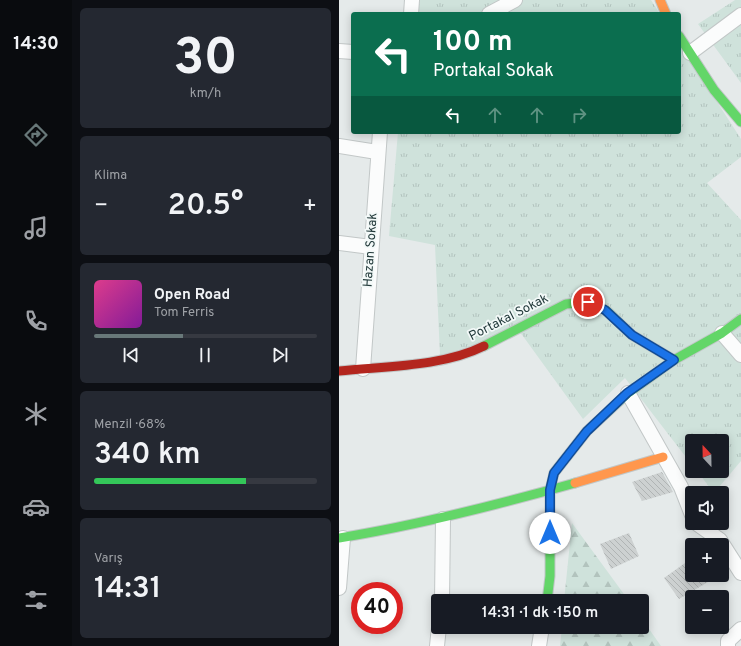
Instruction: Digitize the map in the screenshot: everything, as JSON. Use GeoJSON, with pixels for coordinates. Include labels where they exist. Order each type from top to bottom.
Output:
{"type":"FeatureCollection","features":[{"type":"Feature","properties":{"kind":"street"},"geometry":{"type":"LineString","coordinates":[[411,12],[412,0]]}},
{"type":"Feature","properties":{"kind":"street"},"geometry":{"type":"LineString","coordinates":[[493,12],[515,0]]}},
{"type":"Feature","properties":{"kind":"street"},"geometry":{"type":"LineString","coordinates":[[660,0],[665,12]]}},
{"type":"Feature","properties":{"kind":"street"},"geometry":{"type":"LineString","coordinates":[[690,53],[741,15]]}},
{"type":"Feature","properties":{"kind":"street"},"geometry":{"type":"LineString","coordinates":[[681,39],[713,90],[741,122]]}},
{"type":"Feature","properties":{"kind":"street"},"geometry":{"type":"LineString","coordinates":[[339,51],[351,52]]}},
{"type":"Feature","properties":{"kind":"street","name":"Hazan Sokak"},"geometry":{"type":"LineString","coordinates":[[363,369],[377,152],[380,134]]}},
{"type":"Feature","properties":{"kind":"street"},"geometry":{"type":"LineString","coordinates":[[339,146],[377,152]]}},
{"type":"Feature","properties":{"kind":"street"},"geometry":{"type":"LineString","coordinates":[[339,244],[371,247]]}},
{"type":"Feature","properties":{"kind":"street","name":"Portakal Sokak"},"geometry":{"type":"LineString","coordinates":[[339,371],[438,361],[474,351],[566,304],[588,302],[605,310],[632,335],[674,360]]}},
{"type":"Feature","properties":{"kind":"street"},"geometry":{"type":"LineString","coordinates":[[548,594],[551,576],[550,490],[554,473],[587,431],[627,393],[674,360],[722,333],[741,319]]}},
{"type":"Feature","properties":{"kind":"street"},"geometry":{"type":"LineString","coordinates":[[722,333],[741,354]]}},
{"type":"Feature","properties":{"kind":"street"},"geometry":{"type":"LineString","coordinates":[[627,393],[681,487],[685,497]]}},
{"type":"Feature","properties":{"kind":"street"},"geometry":{"type":"LineString","coordinates":[[339,588],[341,538],[443,519],[663,457]]}},
{"type":"Feature","properties":{"kind":"street"},"geometry":{"type":"LineString","coordinates":[[442,594],[443,519]]}},
{"type":"Feature","properties":{"kind":"street"},"geometry":{"type":"LineString","coordinates":[[706,530],[720,540],[741,573]]}},
{"type":"Feature","properties":{"kind":"street"},"geometry":{"type":"LineString","coordinates":[[728,646],[728,641],[741,629]]}},
{"type":"Feature","properties":{"kind":"street"},"geometry":{"type":"LineString","coordinates":[[437,646],[438,634]]}},
{"type":"Feature","properties":{"kind":"street"},"geometry":{"type":"LineString","coordinates":[[539,646],[541,634]]}},
{"type":"Feature","properties":{"kind":"green space"},"geometry":{"type":"Polygon","coordinates":[[[410,0],[651,0],[659,12],[408,12],[410,0]]]}},
{"type":"Feature","properties":{"kind":"green space"},"geometry":{"type":"Polygon","coordinates":[[[735,0],[741,0],[741,83],[698,24],[735,0]]]}},
{"type":"Feature","properties":{"kind":"green space"},"geometry":{"type":"Polygon","coordinates":[[[681,46],[741,139],[741,157],[707,183],[741,220],[741,461],[729,475],[729,434],[685,434],[685,456],[625,378],[583,419],[520,332],[440,355],[435,245],[389,236],[398,134],[681,134],[681,46]]]}},
{"type":"Feature","properties":{"kind":"green space"},"geometry":{"type":"Polygon","coordinates":[[[702,478],[727,478],[720,486],[709,486],[702,478]]]}},
{"type":"Feature","properties":{"kind":"green space"},"geometry":{"type":"Polygon","coordinates":[[[572,523],[624,594],[565,594],[572,523]]]}},
{"type":"Feature","properties":{"kind":"green space"},"geometry":{"type":"Polygon","coordinates":[[[649,629],[661,646],[560,646],[561,634],[649,634],[649,629]]]}},
{"type":"Feature","properties":{"kind":"building"},"geometry":{"type":"Polygon","coordinates":[[[662,472],[673,492],[642,501],[632,482],[662,472]]]}},
{"type":"Feature","properties":{"kind":"building"},"geometry":{"type":"Polygon","coordinates":[[[629,533],[639,556],[611,569],[600,544],[629,533]]]}},
{"type":"Feature","properties":{"kind":"building"},"geometry":{"type":"Polygon","coordinates":[[[685,563],[685,582],[708,582],[694,590],[685,590],[685,595],[679,599],[664,578],[685,563]]]}},
{"type":"Feature","properties":{"kind":"traffic: fast"},"geometry":{"type":"LineString","coordinates":[[681,39],[714,90],[741,122]]}},
{"type":"Feature","properties":{"kind":"traffic: fast"},"geometry":{"type":"LineString","coordinates":[[484,346],[566,304],[588,302],[606,310],[632,335],[674,360]]}},
{"type":"Feature","properties":{"kind":"traffic: fast"},"geometry":{"type":"LineString","coordinates":[[548,594],[550,576],[550,490],[554,473],[587,431],[628,393],[674,360],[722,333],[741,319]]}},
{"type":"Feature","properties":{"kind":"traffic: fast"},"geometry":{"type":"LineString","coordinates":[[339,538],[458,514],[575,483]]}},
{"type":"Feature","properties":{"kind":"traffic: slow"},"geometry":{"type":"LineString","coordinates":[[660,0],[665,12]]}},
{"type":"Feature","properties":{"kind":"traffic: slow"},"geometry":{"type":"LineString","coordinates":[[575,483],[663,457]]}},
{"type":"Feature","properties":{"kind":"traffic: jam"},"geometry":{"type":"LineString","coordinates":[[339,371],[432,362],[468,353],[484,346]]}},
{"type":"Feature","properties":{"kind":"route"},"geometry":{"type":"LineString","coordinates":[[550,533],[550,490],[554,473],[587,431],[627,393],[674,360],[632,335],[605,310],[588,302]]}}]}
